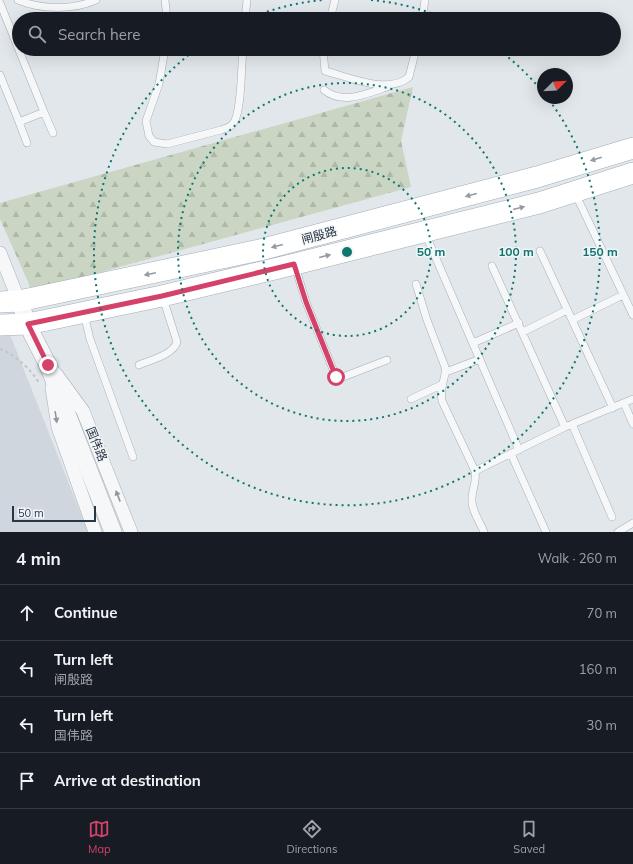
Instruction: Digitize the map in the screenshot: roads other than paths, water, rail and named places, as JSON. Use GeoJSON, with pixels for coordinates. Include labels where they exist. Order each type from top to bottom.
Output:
{"type":"FeatureCollection","features":[{"type":"Feature","properties":{"kind":"main road","name":"闸殷路"},"geometry":{"type":"LineString","coordinates":[[10,302],[260,250],[537,177],[633,148]]}},
{"type":"Feature","properties":{"kind":"main road","name":"闸殷路"},"geometry":{"type":"LineString","coordinates":[[0,325],[28,324],[162,296],[539,203],[633,173]]}},
{"type":"Feature","properties":{"kind":"street","name":"国伟路"},"geometry":{"type":"LineString","coordinates":[[0,253],[10,302],[28,324],[48,365],[113,532]]}},
{"type":"Feature","properties":{"kind":"street","name":"国伟路"},"geometry":{"type":"LineString","coordinates":[[48,365],[58,427],[95,532]]}},
{"type":"Feature","properties":{"kind":"street","name":"国伟路"},"geometry":{"type":"LineString","coordinates":[[48,365],[83,411],[131,532]]}},
{"type":"Feature","properties":{"kind":"lane"},"geometry":{"type":"LineString","coordinates":[[18,0],[27,4],[59,8],[80,6],[92,1]]}},
{"type":"Feature","properties":{"kind":"lane"},"geometry":{"type":"LineString","coordinates":[[165,0],[166,12]]}},
{"type":"Feature","properties":{"kind":"lane"},"geometry":{"type":"LineString","coordinates":[[246,12],[247,0]]}},
{"type":"Feature","properties":{"kind":"lane"},"geometry":{"type":"LineString","coordinates":[[332,12],[336,0]]}},
{"type":"Feature","properties":{"kind":"lane"},"geometry":{"type":"LineString","coordinates":[[423,12],[426,0]]}},
{"type":"Feature","properties":{"kind":"lane"},"geometry":{"type":"LineString","coordinates":[[0,3],[12,33]]}},
{"type":"Feature","properties":{"kind":"lane"},"geometry":{"type":"LineString","coordinates":[[21,56],[53,133]]}},
{"type":"Feature","properties":{"kind":"lane"},"geometry":{"type":"LineString","coordinates":[[165,56],[159,84],[146,121],[149,136],[154,142],[166,144],[221,130],[230,127],[234,123],[238,111],[242,56]]}},
{"type":"Feature","properties":{"kind":"lane"},"geometry":{"type":"LineString","coordinates":[[324,56],[325,71],[382,86],[397,84]]}},
{"type":"Feature","properties":{"kind":"lane"},"geometry":{"type":"LineString","coordinates":[[324,90],[337,97],[347,98],[397,84],[409,77],[414,56]]}},
{"type":"Feature","properties":{"kind":"lane"},"geometry":{"type":"LineString","coordinates":[[0,75],[28,143]]}},
{"type":"Feature","properties":{"kind":"lane"},"geometry":{"type":"LineString","coordinates":[[19,122],[44,112]]}},
{"type":"Feature","properties":{"kind":"lane"},"geometry":{"type":"LineString","coordinates":[[574,191],[628,298],[633,315]]}},
{"type":"Feature","properties":{"kind":"lane"},"geometry":{"type":"LineString","coordinates":[[424,231],[519,450]]}},
{"type":"Feature","properties":{"kind":"lane"},"geometry":{"type":"LineString","coordinates":[[540,251],[613,408]]}},
{"type":"Feature","properties":{"kind":"lane"},"geometry":{"type":"LineString","coordinates":[[294,264],[306,302],[336,377],[343,377],[387,360]]}},
{"type":"Feature","properties":{"kind":"lane"},"geometry":{"type":"LineString","coordinates":[[492,266],[565,427]]}},
{"type":"Feature","properties":{"kind":"lane"},"geometry":{"type":"LineString","coordinates":[[416,284],[446,372],[440,390],[442,401],[475,471],[476,479],[472,507],[484,532]]}},
{"type":"Feature","properties":{"kind":"lane"},"geometry":{"type":"LineString","coordinates":[[139,365],[170,352],[176,347],[177,342],[162,296]]}},
{"type":"Feature","properties":{"kind":"lane"},"geometry":{"type":"LineString","coordinates":[[572,320],[628,298]]}},
{"type":"Feature","properties":{"kind":"lane"},"geometry":{"type":"LineString","coordinates":[[523,332],[567,310]]}},
{"type":"Feature","properties":{"kind":"lane"},"geometry":{"type":"LineString","coordinates":[[83,312],[90,339],[133,457]]}},
{"type":"Feature","properties":{"kind":"lane"},"geometry":{"type":"LineString","coordinates":[[473,344],[518,323]]}},
{"type":"Feature","properties":{"kind":"lane"},"geometry":{"type":"LineString","coordinates":[[446,372],[480,358]]}},
{"type":"Feature","properties":{"kind":"lane"},"geometry":{"type":"LineString","coordinates":[[411,399],[442,385]]}},
{"type":"Feature","properties":{"kind":"lane"},"geometry":{"type":"LineString","coordinates":[[475,471],[565,427],[633,399]]}},
{"type":"Feature","properties":{"kind":"lane"},"geometry":{"type":"LineString","coordinates":[[624,403],[633,424]]}},
{"type":"Feature","properties":{"kind":"lane"},"geometry":{"type":"LineString","coordinates":[[572,424],[612,517]]}},
{"type":"Feature","properties":{"kind":"lane"},"geometry":{"type":"LineString","coordinates":[[511,454],[546,532]]}},
{"type":"Feature","properties":{"kind":"lane"},"geometry":{"type":"LineString","coordinates":[[618,532],[633,523]]}}]}
